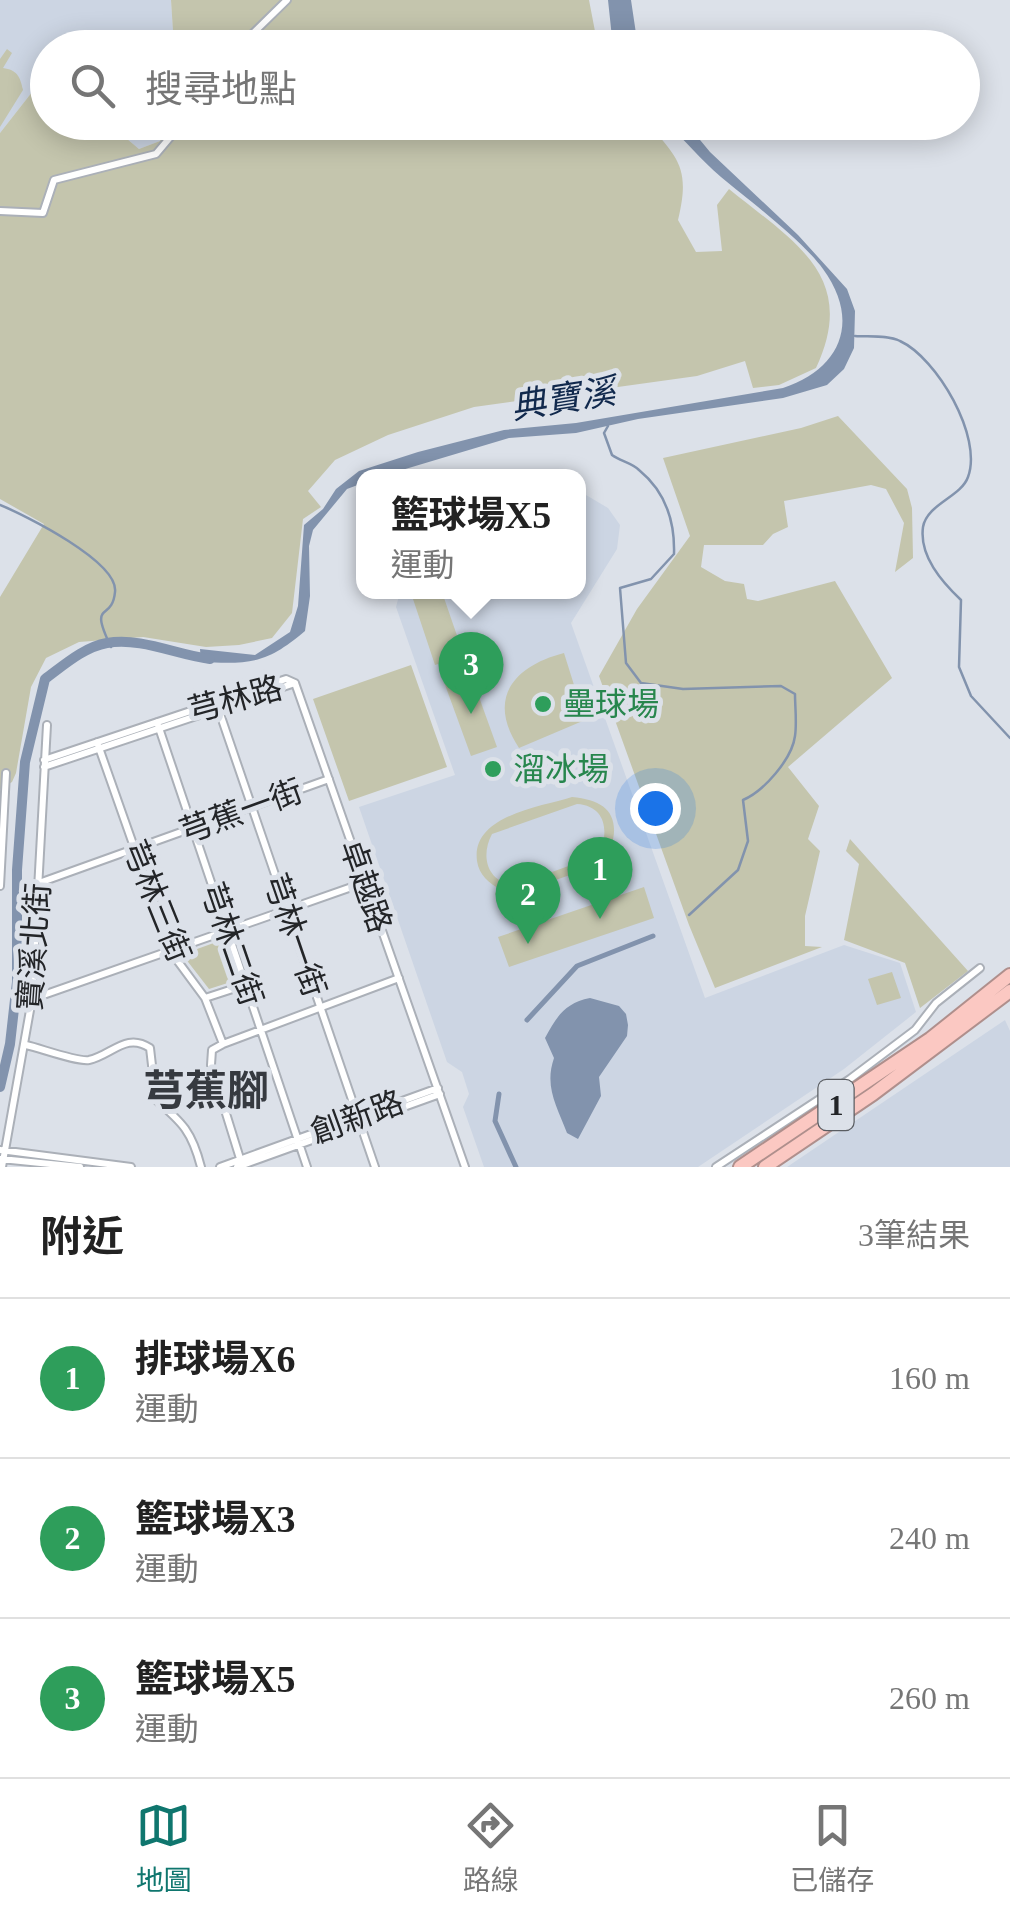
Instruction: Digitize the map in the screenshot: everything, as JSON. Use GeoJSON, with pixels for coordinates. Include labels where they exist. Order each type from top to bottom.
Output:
{"type":"FeatureCollection","features":[{"type":"Feature","properties":{"kind":"highway","name":"1"},"geometry":{"type":"LineString","coordinates":[[740,1167],[930,1039],[1010,975]]}},
{"type":"Feature","properties":{"kind":"highway","name":"1"},"geometry":{"type":"LineString","coordinates":[[765,1167],[873,1094],[1010,991]]}},
{"type":"Feature","properties":{"kind":"street"},"geometry":{"type":"LineString","coordinates":[[256,30],[287,0]]}},
{"type":"Feature","properties":{"kind":"street"},"geometry":{"type":"LineString","coordinates":[[0,212],[43,214],[54,180],[156,154],[168,140]]}},
{"type":"Feature","properties":{"kind":"street","name":"芎林路"},"geometry":{"type":"LineString","coordinates":[[44,764],[286,679],[295,683]]}},
{"type":"Feature","properties":{"kind":"street","name":"卓越路"},"geometry":{"type":"LineString","coordinates":[[295,683],[465,1167]]}},
{"type":"Feature","properties":{"kind":"street","name":"芎林一街"},"geometry":{"type":"LineString","coordinates":[[217,706],[375,1167]]}},
{"type":"Feature","properties":{"kind":"street","name":"寶溪北街"},"geometry":{"type":"LineString","coordinates":[[2,1157],[32,999],[47,725]]}},
{"type":"Feature","properties":{"kind":"street","name":"芎林二街"},"geometry":{"type":"LineString","coordinates":[[158,725],[307,1167]]}},
{"type":"Feature","properties":{"kind":"street","name":"芎林三街"},"geometry":{"type":"LineString","coordinates":[[98,746],[171,952],[205,998],[223,1044],[212,1050],[212,1065],[240,1163]]}},
{"type":"Feature","properties":{"kind":"street"},"geometry":{"type":"LineString","coordinates":[[0,886],[6,773]]}},
{"type":"Feature","properties":{"kind":"street","name":"芎蕉一街"},"geometry":{"type":"LineString","coordinates":[[39,883],[329,779]]}},
{"type":"Feature","properties":{"kind":"street"},"geometry":{"type":"LineString","coordinates":[[32,999],[366,882]]}},
{"type":"Feature","properties":{"kind":"street"},"geometry":{"type":"LineString","coordinates":[[716,1167],[916,1030],[936,1004],[980,968]]}},
{"type":"Feature","properties":{"kind":"street"},"geometry":{"type":"LineString","coordinates":[[223,1044],[399,978]]}},
{"type":"Feature","properties":{"kind":"street"},"geometry":{"type":"LineString","coordinates":[[205,998],[245,985]]}},
{"type":"Feature","properties":{"kind":"street"},"geometry":{"type":"LineString","coordinates":[[26,1044],[87,1061],[127,1043],[143,1043],[150,1048],[156,1100],[179,1117],[195,1144],[201,1167]]}},
{"type":"Feature","properties":{"kind":"street","name":"創新路"},"geometry":{"type":"LineString","coordinates":[[220,1167],[439,1091]]}},
{"type":"Feature","properties":{"kind":"street"},"geometry":{"type":"LineString","coordinates":[[2,1157],[131,1167]]}},
{"type":"Feature","properties":{"kind":"street"},"geometry":{"type":"LineString","coordinates":[[64,1163],[80,1167]]}},
{"type":"Feature","properties":{"kind":"shaded area"},"geometry":{"type":"Polygon","coordinates":[[[0,0],[171,0],[173,30],[30,30],[30,95],[0,133],[0,0]]]}},
{"type":"Feature","properties":{"kind":"shaded area"},"geometry":{"type":"Polygon","coordinates":[[[128,140],[160,140],[160,141],[139,149],[128,140]]]}},
{"type":"Feature","properties":{"kind":"shaded area"},"geometry":{"type":"Polygon","coordinates":[[[586,495],[608,508],[620,525],[617,549],[586,599],[586,495]]]}},
{"type":"Feature","properties":{"kind":"shaded area"},"geometry":{"type":"Polygon","coordinates":[[[398,599],[586,599],[571,623],[705,998],[844,945],[900,963],[916,1012],[844,1069],[698,1167],[484,1167],[463,1107],[469,1094],[462,1072],[447,1062],[359,807],[455,775],[396,607],[398,599]]]}},
{"type":"Feature","properties":{"kind":"shaded area"},"geometry":{"type":"Polygon","coordinates":[[[1005,1020],[1010,1031],[1010,1167],[787,1167],[1005,1020]]]}},
{"type":"Feature","properties":{"kind":"green space"},"geometry":{"type":"Polygon","coordinates":[[[171,0],[589,0],[595,30],[173,30],[171,0]]]}},
{"type":"Feature","properties":{"kind":"green space"},"geometry":{"type":"Polygon","coordinates":[[[7,49],[12,53],[3,68],[17,74],[23,90],[0,127],[0,59],[7,49]]]}},
{"type":"Feature","properties":{"kind":"green space"},"geometry":{"type":"Polygon","coordinates":[[[30,95],[30,140],[128,140],[139,149],[160,140],[662,140],[679,166],[683,189],[678,220],[696,252],[722,251],[717,205],[729,189],[776,226],[813,264],[825,285],[830,309],[827,336],[816,368],[779,385],[753,388],[745,361],[697,376],[474,407],[388,435],[335,460],[308,491],[321,507],[303,519],[292,613],[272,638],[206,647],[143,637],[79,642],[46,658],[31,687],[16,773],[12,782],[0,789],[0,597],[44,524],[0,499],[0,133],[30,95]]]}},
{"type":"Feature","properties":{"kind":"green space"},"geometry":{"type":"Polygon","coordinates":[[[838,416],[907,489],[912,508],[913,558],[895,572],[904,523],[886,489],[871,485],[784,501],[788,527],[773,534],[763,545],[704,545],[701,567],[725,581],[744,584],[747,599],[758,601],[835,581],[892,678],[788,767],[819,806],[808,839],[820,851],[805,916],[805,946],[822,947],[715,988],[599,676],[637,609],[690,536],[663,458],[801,428],[838,416]]]}},
{"type":"Feature","properties":{"kind":"green space"},"geometry":{"type":"Polygon","coordinates":[[[413,599],[444,599],[464,656],[435,665],[413,599]]]}},
{"type":"Feature","properties":{"kind":"green space","name":"壘球場"},"geometry":{"type":"Polygon","coordinates":[[[564,653],[585,720],[519,748],[505,714],[510,687],[531,666],[564,653]]]}},
{"type":"Feature","properties":{"kind":"green space"},"geometry":{"type":"Polygon","coordinates":[[[411,665],[447,767],[349,801],[313,699],[411,665]]]}},
{"type":"Feature","properties":{"kind":"green space"},"geometry":{"type":"Polygon","coordinates":[[[470,672],[497,747],[471,756],[444,682],[470,672]]]}},
{"type":"Feature","properties":{"kind":"green space"},"geometry":{"type":"Polygon","coordinates":[[[572,797],[594,802],[609,812],[614,828],[610,851],[617,850],[619,858],[498,900],[495,893],[501,890],[485,878],[477,861],[478,845],[485,833],[511,816],[572,797]],[[577,804],[492,834],[487,859],[492,874],[516,885],[599,855],[603,822],[587,806],[577,804]]]}},
{"type":"Feature","properties":{"kind":"green space"},"geometry":{"type":"Polygon","coordinates":[[[850,839],[968,971],[920,1008],[905,963],[844,940],[859,864],[846,851],[850,839]]]}},
{"type":"Feature","properties":{"kind":"green space"},"geometry":{"type":"Polygon","coordinates":[[[644,887],[654,918],[509,967],[498,937],[644,887]]]}},
{"type":"Feature","properties":{"kind":"green space"},"geometry":{"type":"Polygon","coordinates":[[[222,940],[237,980],[209,989],[185,958],[186,953],[222,940]]]}},
{"type":"Feature","properties":{"kind":"green space"},"geometry":{"type":"Polygon","coordinates":[[[892,972],[901,998],[877,1005],[868,979],[892,972]]]}},
{"type":"Feature","properties":{"kind":"water"},"geometry":{"type":"Polygon","coordinates":[[[608,0],[631,0],[635,30],[611,30],[608,0]]]}},
{"type":"Feature","properties":{"kind":"water"},"geometry":{"type":"Polygon","coordinates":[[[683,140],[700,140],[798,235],[847,289],[855,311],[854,348],[844,369],[827,385],[783,398],[638,419],[576,433],[509,438],[405,469],[365,469],[504,430],[576,423],[783,388],[819,369],[839,341],[841,307],[835,288],[814,258],[789,233],[683,140]]]}},
{"type":"Feature","properties":{"kind":"water"},"geometry":{"type":"Polygon","coordinates":[[[356,473],[356,486],[347,489],[313,530],[305,631],[257,660],[201,662],[200,649],[255,655],[290,632],[298,606],[304,525],[323,509],[336,489],[356,473]]]}},
{"type":"Feature","properties":{"kind":"water"},"geometry":{"type":"Polygon","coordinates":[[[590,998],[619,1006],[628,1025],[627,1036],[599,1077],[601,1096],[578,1139],[567,1133],[556,1105],[550,1078],[554,1058],[545,1038],[563,1012],[590,998]]]}},
{"type":"Feature","properties":{"kind":"waterway"},"geometry":{"type":"LineString","coordinates":[[855,336],[890,338],[914,350],[942,381],[963,421],[971,460],[968,477],[959,490],[931,512],[923,527],[923,538],[933,568],[961,600],[959,667],[971,696],[1010,738]]}},
{"type":"Feature","properties":{"kind":"waterway"},"geometry":{"type":"LineString","coordinates":[[608,426],[604,433],[612,455],[639,470],[662,498],[674,542],[674,554],[651,579],[620,588],[626,663],[641,683],[683,689],[781,686],[795,694],[796,731],[789,754],[768,782],[743,800],[748,841],[738,870],[689,915]]}},
{"type":"Feature","properties":{"kind":"waterway","name":"典寶溪"},"geometry":{"type":"LineString","coordinates":[[0,505],[68,541],[102,567],[115,592],[101,617],[111,647],[108,643]]}},
{"type":"Feature","properties":{"kind":"waterway","name":"典寶溪"},"geometry":{"type":"LineString","coordinates":[[0,1087],[17,982],[17,870],[25,762],[45,679],[82,652],[107,643],[146,644],[210,659]]}},
{"type":"Feature","properties":{"kind":"waterway"},"geometry":{"type":"LineString","coordinates":[[527,1020],[577,966],[653,936]]}},
{"type":"Feature","properties":{"kind":"waterway"},"geometry":{"type":"LineString","coordinates":[[499,1094],[495,1121],[516,1167]]}},
{"type":"Feature","properties":{"kind":"place","name":"壘球場"},"geometry":{"type":"Point","coordinates":[543,704]}},
{"type":"Feature","properties":{"kind":"place","name":"籃球場X5"},"geometry":{"type":"Point","coordinates":[471,714]}},
{"type":"Feature","properties":{"kind":"place","name":"溜冰場"},"geometry":{"type":"Point","coordinates":[493,769]}},
{"type":"Feature","properties":{"kind":"place","name":"排球場X6"},"geometry":{"type":"Point","coordinates":[600,919]}},
{"type":"Feature","properties":{"kind":"place","name":"籃球場X3"},"geometry":{"type":"Point","coordinates":[528,944]}},
{"type":"Feature","properties":{"kind":"district","name":"芎蕉腳"},"geometry":{"type":"Point","coordinates":[206,1090]}}]}
